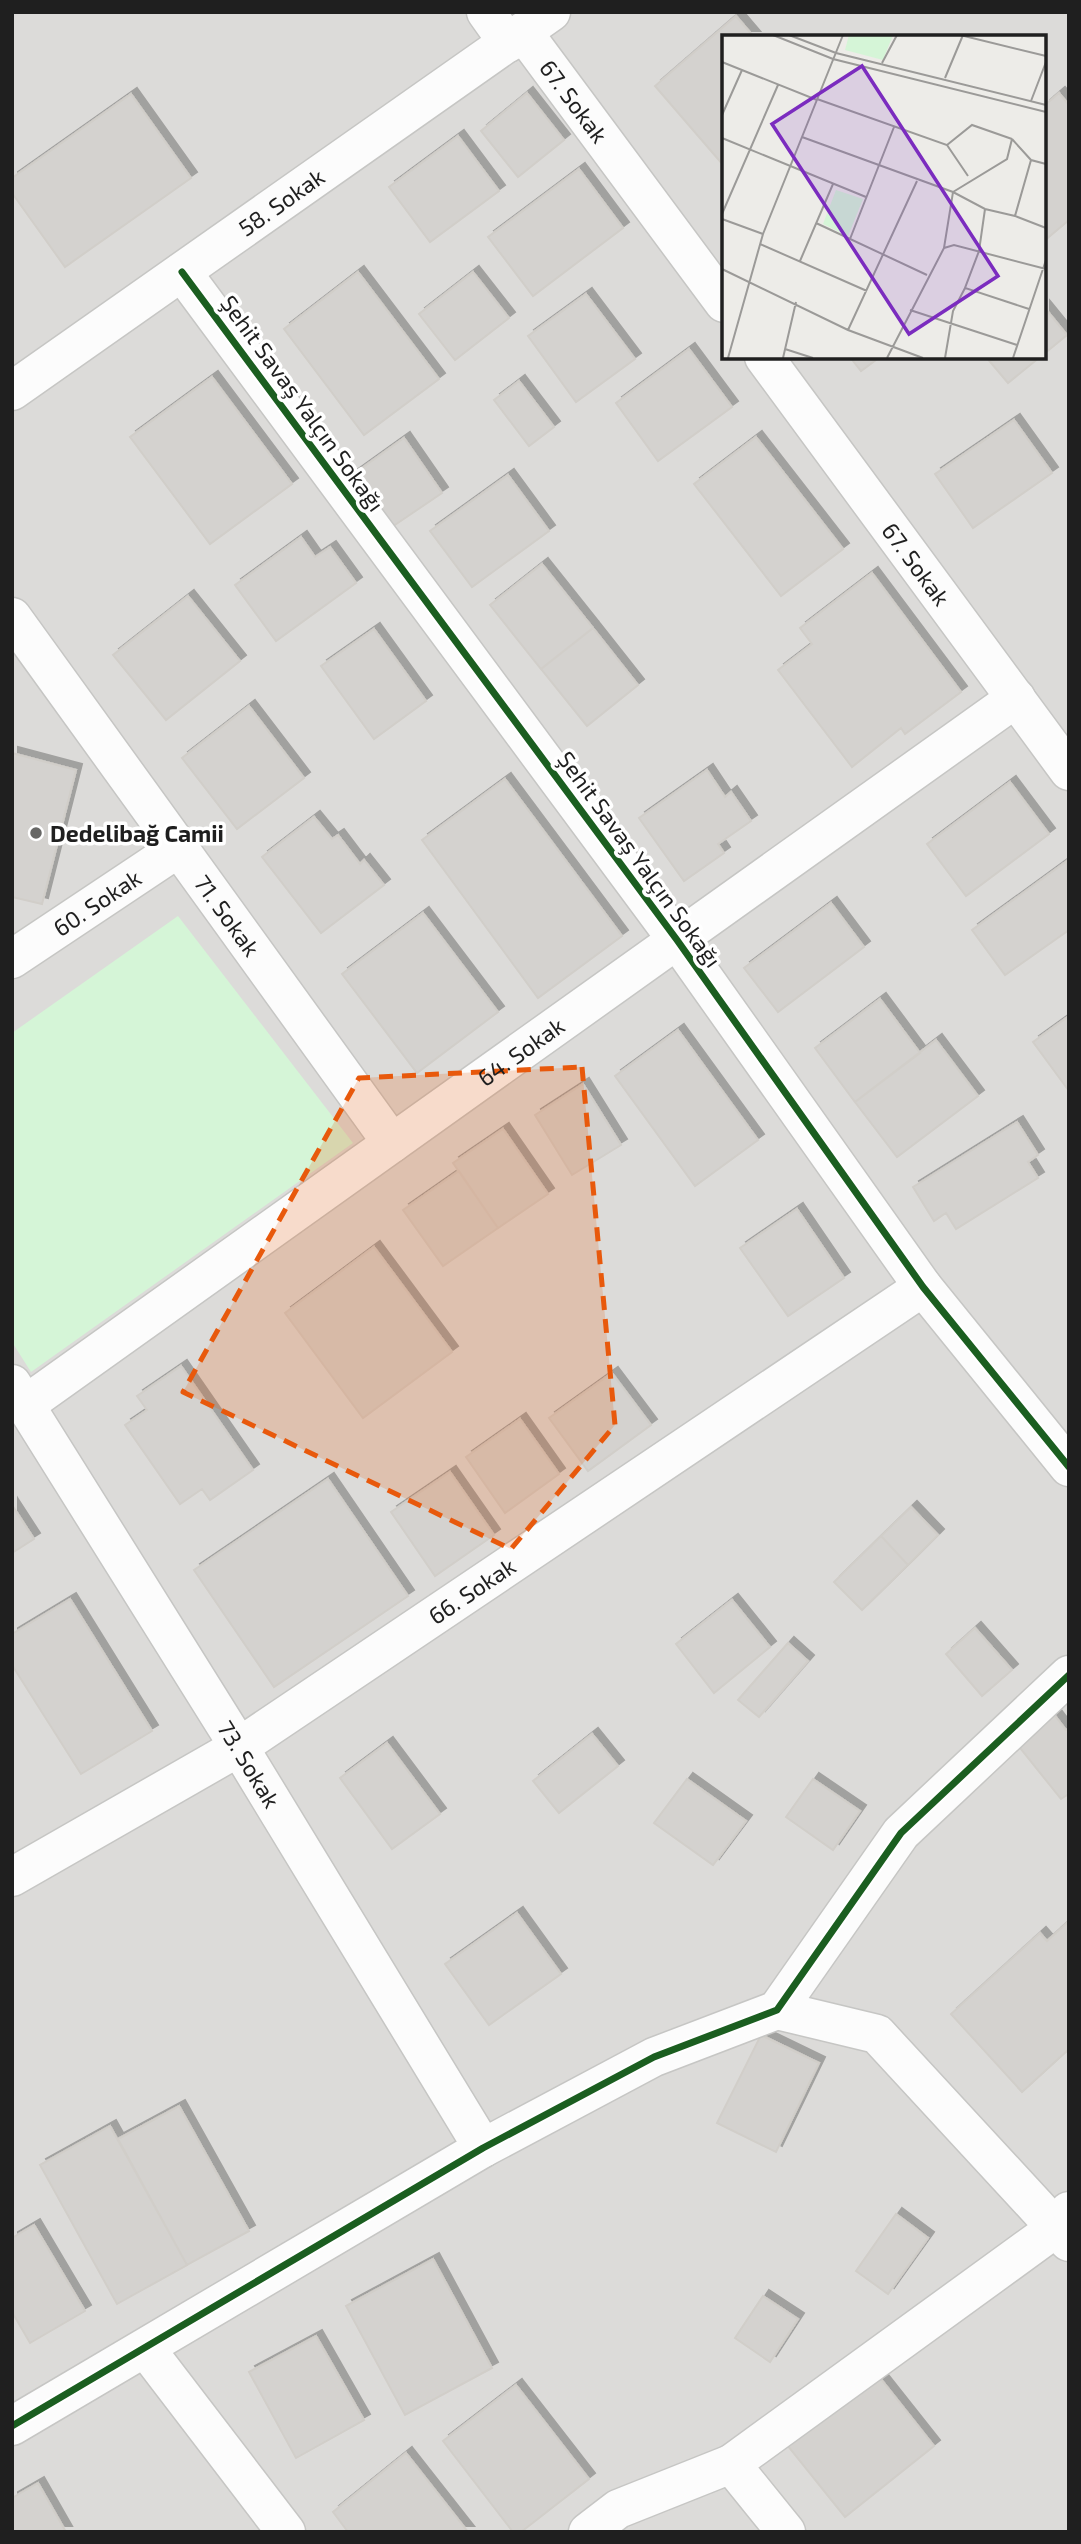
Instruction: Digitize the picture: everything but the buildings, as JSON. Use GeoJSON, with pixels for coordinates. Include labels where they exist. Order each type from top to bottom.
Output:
{"type":"FeatureCollection","features":[{"type":"Feature","properties":{"kind":"street","name":"67. Sokak"},"geometry":{"type":"LineString","coordinates":[[486,12],[528,29],[722,300]]}},
{"type":"Feature","properties":{"kind":"street","name":"58. Sokak"},"geometry":{"type":"LineString","coordinates":[[12,391],[528,29]]}},
{"type":"Feature","properties":{"kind":"street","name":"Şehit Savaş Yalçın Sokağı"},"geometry":{"type":"LineString","coordinates":[[182,272],[677,940],[923,1287],[1069,1467]]}},
{"type":"Feature","properties":{"kind":"street","name":"67. Sokak"},"geometry":{"type":"LineString","coordinates":[[765,359],[1069,771]]}},
{"type":"Feature","properties":{"kind":"street","name":"71. Sokak"},"geometry":{"type":"LineString","coordinates":[[12,617],[392,1143]]}},
{"type":"Feature","properties":{"kind":"street","name":"64. Sokak"},"geometry":{"type":"LineString","coordinates":[[19,1394],[392,1143],[1016,698]]}},
{"type":"Feature","properties":{"kind":"street","name":"60. Sokak"},"geometry":{"type":"LineString","coordinates":[[12,959],[180,847]]}},
{"type":"Feature","properties":{"kind":"street","name":"66. Sokak"},"geometry":{"type":"LineString","coordinates":[[12,1877],[239,1747],[923,1287]]}},
{"type":"Feature","properties":{"kind":"street","name":"73. Sokak"},"geometry":{"type":"LineString","coordinates":[[19,1394],[239,1747],[483,2148]]}},
{"type":"Feature","properties":{"kind":"street"},"geometry":{"type":"LineString","coordinates":[[12,2426],[483,2148],[654,2057],[777,2010],[901,1833],[1069,1675]]}},
{"type":"Feature","properties":{"kind":"street"},"geometry":{"type":"LineString","coordinates":[[588,2532],[618,2509],[732,2464],[1064,2227],[877,2034],[777,2010]]}},
{"type":"Feature","properties":{"kind":"street"},"geometry":{"type":"LineString","coordinates":[[146,2349],[286,2532]]}},
{"type":"Feature","properties":{"kind":"street"},"geometry":{"type":"LineString","coordinates":[[732,2464],[786,2532]]}},
{"type":"Feature","properties":{"kind":"highlighted area"},"geometry":{"type":"Polygon","coordinates":[[[582,1067],[615,1425],[511,1549],[183,1392],[359,1078],[582,1067]]]}},
{"type":"Feature","properties":{"kind":"shaded area"},"geometry":{"type":"Polygon","coordinates":[[[12,12],[1069,12],[1069,2532],[12,2532],[12,12]]]}},
{"type":"Feature","properties":{"kind":"green space"},"geometry":{"type":"Polygon","coordinates":[[[178,916],[353,1143],[31,1372],[12,1342],[12,1033],[178,916]]]}},
{"type":"Feature","properties":{"kind":"cycle path"},"geometry":{"type":"LineString","coordinates":[[182,272],[677,940],[923,1287],[1069,1467]]}},
{"type":"Feature","properties":{"kind":"cycle path"},"geometry":{"type":"LineString","coordinates":[[12,2426],[483,2148],[654,2057],[777,2010],[901,1833],[1069,1675]]}},
{"type":"Feature","properties":{"kind":"place","name":"Dedelibağ Camii"},"geometry":{"type":"Point","coordinates":[36,833]}}]}
